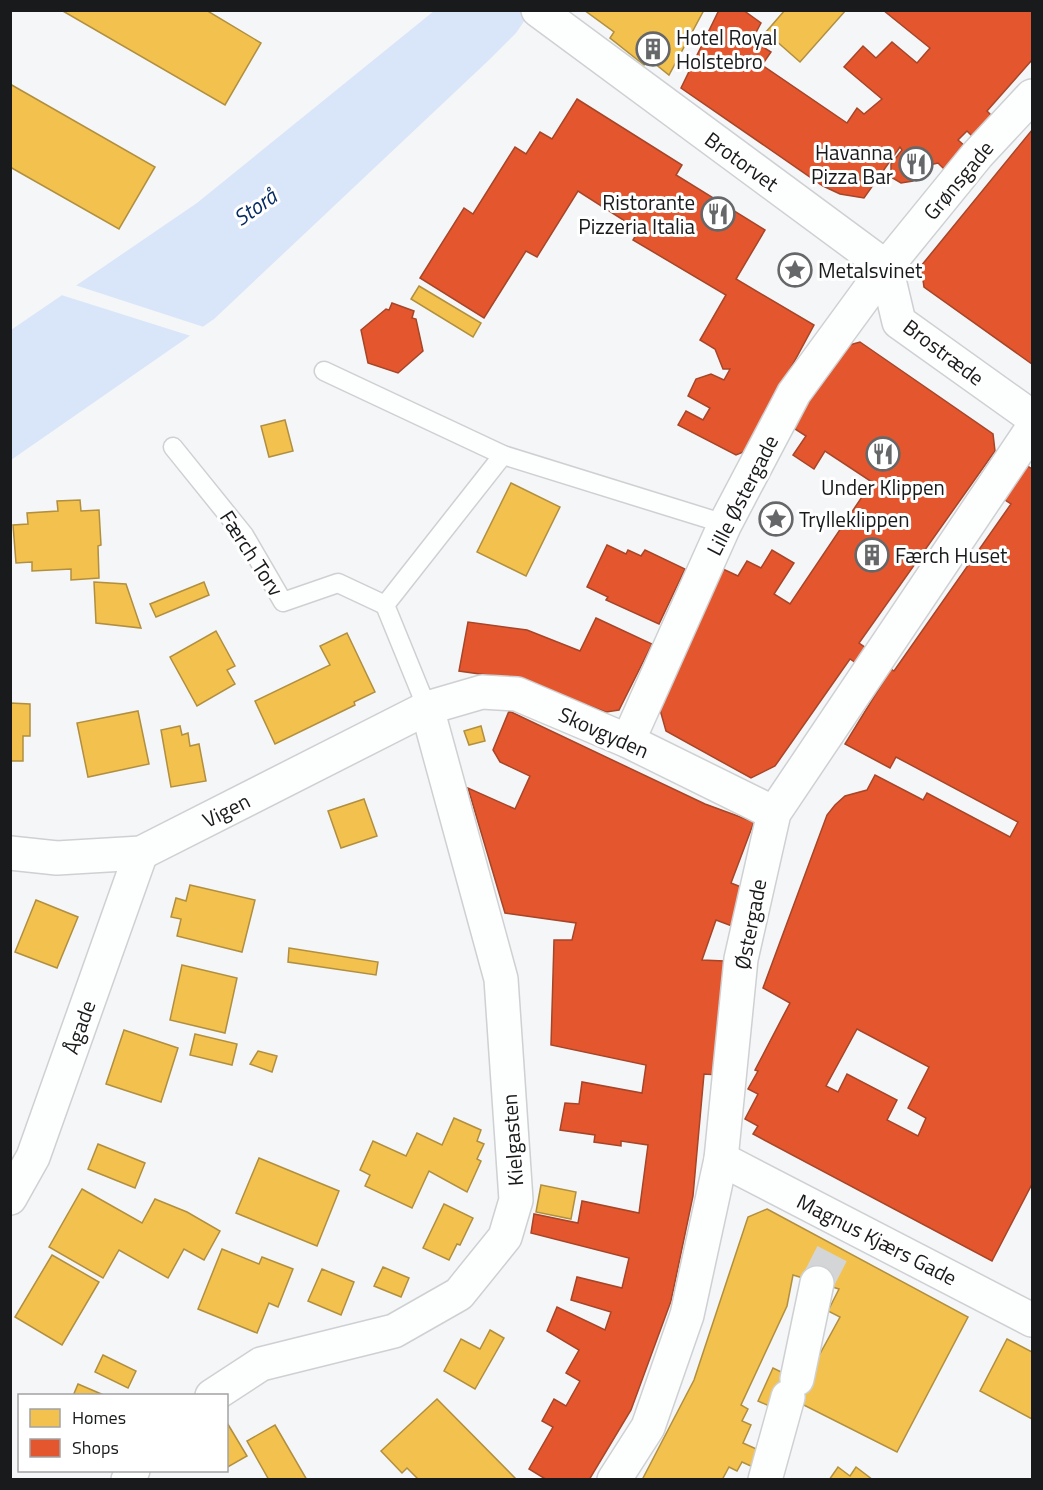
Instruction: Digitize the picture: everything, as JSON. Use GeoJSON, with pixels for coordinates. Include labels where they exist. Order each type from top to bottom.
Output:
{"type":"FeatureCollection","features":[{"type":"Feature","properties":{"kind":"street","name":"Brotorvet"},"geometry":{"type":"LineString","coordinates":[[538,10],[886,267]]}},
{"type":"Feature","properties":{"kind":"street","name":"Grønsgade"},"geometry":{"type":"LineString","coordinates":[[886,267],[978,154],[1032,96]]}},
{"type":"Feature","properties":{"kind":"street","name":"Brostræde"},"geometry":{"type":"LineString","coordinates":[[886,267],[899,322],[1032,417]]}},
{"type":"Feature","properties":{"kind":"street","name":"Lille Østergade"},"geometry":{"type":"LineString","coordinates":[[628,741],[725,524],[794,393],[886,267]]}},
{"type":"Feature","properties":{"kind":"street","name":"Østergade"},"geometry":{"type":"LineString","coordinates":[[614,1479],[648,1427],[687,1315],[721,1159],[741,959],[774,813],[1032,429]]}},
{"type":"Feature","properties":{"kind":"street","name":"Skovgyden"},"geometry":{"type":"LineString","coordinates":[[427,708],[482,692],[517,694],[628,741],[774,813]]}},
{"type":"Feature","properties":{"kind":"street","name":"Vigen"},"geometry":{"type":"LineString","coordinates":[[10,853],[57,858],[141,853],[427,708]]}},
{"type":"Feature","properties":{"kind":"street","name":"Kielgasten"},"geometry":{"type":"LineString","coordinates":[[214,1394],[261,1364],[394,1331],[459,1294],[505,1237],[516,1200],[501,979],[427,708]]}},
{"type":"Feature","properties":{"kind":"street","name":"Ågade"},"geometry":{"type":"LineString","coordinates":[[10,1198],[33,1157],[141,853]]}},
{"type":"Feature","properties":{"kind":"street","name":"Magnus Kjærs Gade"},"geometry":{"type":"LineString","coordinates":[[721,1159],[842,1235],[1032,1320]]}},
{"type":"Feature","properties":{"kind":"street"},"geometry":{"type":"LineString","coordinates":[[765,1479],[792,1388],[817,1283]]}},
{"type":"Feature","properties":{"kind":"lane"},"geometry":{"type":"LineString","coordinates":[[324,371],[503,455],[725,524]]}},
{"type":"Feature","properties":{"kind":"lane","name":"Færch Torv"},"geometry":{"type":"LineString","coordinates":[[173,447],[244,535],[283,603],[338,583],[385,605]]}},
{"type":"Feature","properties":{"kind":"lane"},"geometry":{"type":"LineString","coordinates":[[427,708],[385,605],[503,455]]}},
{"type":"Feature","properties":{"kind":"water","name":"Storå"},"geometry":{"type":"Polygon","coordinates":[[[434,11],[531,11],[516,33],[490,59],[214,319],[11,460],[11,330],[197,203],[434,11]]]}},
{"type":"Feature","properties":{"kind":"pier"},"geometry":{"type":"Polygon","coordinates":[[[72,284],[207,328],[194,337],[58,294],[72,284]]]}},
{"type":"Feature","properties":{"kind":"building: Homes"},"geometry":{"type":"Polygon","coordinates":[[[61,10],[206,10],[261,43],[225,105],[61,10]]]}},
{"type":"Feature","properties":{"kind":"building: Homes","name":"Hotel Royal Holstebro"},"geometry":{"type":"Polygon","coordinates":[[[584,10],[704,10],[669,75],[649,59],[644,65],[610,38],[614,32],[584,10]]]}},
{"type":"Feature","properties":{"kind":"building: Homes"},"geometry":{"type":"Polygon","coordinates":[[[785,10],[846,10],[800,62],[766,32],[785,10]]]}},
{"type":"Feature","properties":{"kind":"building: Homes"},"geometry":{"type":"Polygon","coordinates":[[[10,84],[155,167],[119,229],[10,167],[10,84]]]}},
{"type":"Feature","properties":{"kind":"building: Homes"},"geometry":{"type":"Polygon","coordinates":[[[419,286],[481,323],[473,337],[411,299],[419,286]]]}},
{"type":"Feature","properties":{"kind":"building: Homes"},"geometry":{"type":"Polygon","coordinates":[[[285,420],[293,451],[269,457],[261,426],[285,420]]]}},
{"type":"Feature","properties":{"kind":"building: Homes"},"geometry":{"type":"Polygon","coordinates":[[[511,483],[560,507],[526,576],[477,552],[511,483]]]}},
{"type":"Feature","properties":{"kind":"building: Homes"},"geometry":{"type":"Polygon","coordinates":[[[80,500],[81,511],[99,510],[101,545],[98,546],[99,578],[71,580],[71,569],[32,571],[32,562],[16,563],[13,525],[28,524],[27,513],[58,511],[57,501],[80,500]]]}},
{"type":"Feature","properties":{"kind":"building: Homes"},"geometry":{"type":"Polygon","coordinates":[[[94,582],[126,584],[141,628],[96,623],[94,582]]]}},
{"type":"Feature","properties":{"kind":"building: Homes"},"geometry":{"type":"Polygon","coordinates":[[[204,582],[209,595],[156,617],[150,604],[204,582]]]}},
{"type":"Feature","properties":{"kind":"building: Homes"},"geometry":{"type":"Polygon","coordinates":[[[216,631],[235,666],[227,670],[235,684],[197,706],[170,657],[216,631]]]}},
{"type":"Feature","properties":{"kind":"building: Homes"},"geometry":{"type":"Polygon","coordinates":[[[347,633],[375,692],[354,702],[355,705],[275,744],[255,701],[330,665],[320,646],[347,633]]]}},
{"type":"Feature","properties":{"kind":"building: Homes"},"geometry":{"type":"Polygon","coordinates":[[[10,703],[30,704],[30,736],[23,736],[23,761],[10,761],[10,703]]]}},
{"type":"Feature","properties":{"kind":"building: Homes"},"geometry":{"type":"Polygon","coordinates":[[[138,711],[149,764],[88,777],[77,723],[138,711]]]}},
{"type":"Feature","properties":{"kind":"building: Homes"},"geometry":{"type":"Polygon","coordinates":[[[180,726],[182,735],[188,733],[190,746],[199,744],[206,781],[171,787],[161,730],[180,726]]]}},
{"type":"Feature","properties":{"kind":"building: Homes"},"geometry":{"type":"Polygon","coordinates":[[[481,726],[485,741],[469,745],[464,731],[481,726]]]}},
{"type":"Feature","properties":{"kind":"building: Homes"},"geometry":{"type":"Polygon","coordinates":[[[364,799],[377,836],[341,848],[328,811],[364,799]]]}},
{"type":"Feature","properties":{"kind":"building: Homes"},"geometry":{"type":"Polygon","coordinates":[[[190,885],[255,900],[242,952],[177,936],[181,919],[171,917],[176,898],[186,901],[190,885]]]}},
{"type":"Feature","properties":{"kind":"building: Homes"},"geometry":{"type":"Polygon","coordinates":[[[36,900],[78,917],[57,968],[15,952],[36,900]]]}},
{"type":"Feature","properties":{"kind":"building: Homes"},"geometry":{"type":"Polygon","coordinates":[[[289,948],[378,962],[376,975],[288,962],[289,948]]]}},
{"type":"Feature","properties":{"kind":"building: Homes"},"geometry":{"type":"Polygon","coordinates":[[[182,965],[237,978],[225,1033],[170,1020],[182,965]]]}},
{"type":"Feature","properties":{"kind":"building: Homes"},"geometry":{"type":"Polygon","coordinates":[[[124,1030],[178,1048],[161,1102],[106,1084],[124,1030]]]}},
{"type":"Feature","properties":{"kind":"building: Homes"},"geometry":{"type":"Polygon","coordinates":[[[195,1034],[237,1044],[232,1065],[190,1055],[195,1034]]]}},
{"type":"Feature","properties":{"kind":"building: Homes"},"geometry":{"type":"Polygon","coordinates":[[[258,1051],[277,1056],[272,1072],[250,1064],[258,1051]]]}},
{"type":"Feature","properties":{"kind":"building: Homes"},"geometry":{"type":"Polygon","coordinates":[[[454,1118],[481,1130],[477,1141],[484,1144],[477,1159],[481,1161],[467,1192],[429,1171],[412,1208],[365,1186],[370,1175],[360,1170],[373,1141],[406,1156],[417,1133],[442,1145],[454,1118]]]}},
{"type":"Feature","properties":{"kind":"building: Homes"},"geometry":{"type":"Polygon","coordinates":[[[98,1144],[145,1163],[135,1188],[88,1169],[98,1144]]]}},
{"type":"Feature","properties":{"kind":"building: Homes"},"geometry":{"type":"Polygon","coordinates":[[[259,1158],[339,1191],[317,1246],[236,1213],[259,1158]]]}},
{"type":"Feature","properties":{"kind":"building: Homes"},"geometry":{"type":"Polygon","coordinates":[[[541,1185],[576,1192],[571,1219],[536,1212],[541,1185]]]}},
{"type":"Feature","properties":{"kind":"building: Homes"},"geometry":{"type":"Polygon","coordinates":[[[82,1189],[142,1223],[155,1199],[187,1212],[220,1231],[204,1260],[184,1249],[168,1278],[119,1250],[103,1278],[49,1247],[82,1189]]]}},
{"type":"Feature","properties":{"kind":"building: Homes"},"geometry":{"type":"Polygon","coordinates":[[[444,1204],[473,1218],[460,1245],[457,1244],[449,1260],[423,1248],[444,1204]]]}},
{"type":"Feature","properties":{"kind":"building: Homes"},"geometry":{"type":"Polygon","coordinates":[[[767,1209],[968,1317],[897,1452],[786,1396],[778,1410],[758,1401],[773,1368],[804,1383],[840,1317],[828,1311],[839,1289],[793,1275],[787,1306],[741,1405],[748,1409],[742,1421],[751,1425],[743,1443],[761,1451],[753,1467],[742,1462],[737,1471],[729,1467],[722,1480],[642,1480],[694,1380],[748,1217],[767,1209]]]}},
{"type":"Feature","properties":{"kind":"building: Homes"},"geometry":{"type":"Polygon","coordinates":[[[222,1249],[259,1264],[262,1257],[293,1269],[278,1307],[269,1303],[257,1333],[198,1309],[222,1249]]]}},
{"type":"Feature","properties":{"kind":"building: Homes"},"geometry":{"type":"Polygon","coordinates":[[[52,1255],[99,1282],[62,1345],[15,1317],[52,1255]]]}},
{"type":"Feature","properties":{"kind":"building: Homes"},"geometry":{"type":"Polygon","coordinates":[[[383,1267],[409,1278],[401,1297],[374,1286],[383,1267]]]}},
{"type":"Feature","properties":{"kind":"building: Homes"},"geometry":{"type":"Polygon","coordinates":[[[322,1269],[354,1282],[341,1315],[308,1301],[322,1269]]]}},
{"type":"Feature","properties":{"kind":"building: Homes"},"geometry":{"type":"Polygon","coordinates":[[[490,1330],[504,1338],[475,1389],[444,1371],[461,1339],[480,1349],[490,1330]]]}},
{"type":"Feature","properties":{"kind":"building: Homes"},"geometry":{"type":"Polygon","coordinates":[[[1007,1339],[1032,1352],[1032,1419],[980,1391],[1007,1339]]]}},
{"type":"Feature","properties":{"kind":"building: Homes"},"geometry":{"type":"Polygon","coordinates":[[[103,1355],[136,1371],[128,1388],[95,1372],[103,1355]]]}},
{"type":"Feature","properties":{"kind":"building: Homes"},"geometry":{"type":"Polygon","coordinates":[[[78,1384],[101,1394],[74,1394],[78,1384]]]}},
{"type":"Feature","properties":{"kind":"building: Homes"},"geometry":{"type":"Polygon","coordinates":[[[437,1399],[517,1480],[419,1480],[407,1468],[402,1473],[381,1451],[437,1399]]]}},
{"type":"Feature","properties":{"kind":"building: Homes"},"geometry":{"type":"Polygon","coordinates":[[[228,1424],[247,1456],[228,1467],[228,1424]]]}},
{"type":"Feature","properties":{"kind":"building: Homes"},"geometry":{"type":"Polygon","coordinates":[[[275,1425],[307,1480],[269,1480],[247,1441],[275,1425]]]}},
{"type":"Feature","properties":{"kind":"building: Homes"},"geometry":{"type":"Polygon","coordinates":[[[838,1467],[850,1476],[856,1467],[873,1480],[829,1480],[838,1467]]]}},
{"type":"Feature","properties":{"kind":"building: Shops"},"geometry":{"type":"Polygon","coordinates":[[[719,10],[743,10],[761,23],[752,40],[771,52],[762,65],[847,123],[857,108],[864,114],[882,99],[844,67],[863,46],[876,58],[892,42],[917,63],[930,48],[883,10],[1032,10],[1032,60],[987,111],[993,117],[974,138],[967,131],[958,140],[965,146],[945,170],[938,163],[921,167],[913,181],[901,183],[891,177],[891,164],[902,150],[900,147],[864,198],[840,194],[823,186],[681,88],[719,10]]]}},
{"type":"Feature","properties":{"kind":"building: Shops"},"geometry":{"type":"Polygon","coordinates":[[[577,99],[682,165],[676,175],[765,230],[736,279],[814,325],[746,451],[736,455],[678,425],[686,411],[703,420],[710,408],[688,396],[696,379],[711,374],[724,380],[730,369],[723,369],[715,349],[700,340],[726,295],[633,240],[639,230],[578,191],[537,257],[526,251],[484,318],[420,278],[464,208],[473,214],[515,147],[526,154],[540,132],[552,139],[577,99]]]}},
{"type":"Feature","properties":{"kind":"building: Shops"},"geometry":{"type":"Polygon","coordinates":[[[1032,130],[1032,364],[924,287],[921,266],[1032,130]]]}},
{"type":"Feature","properties":{"kind":"building: Shops"},"geometry":{"type":"Polygon","coordinates":[[[392,303],[414,311],[412,318],[416,319],[423,351],[398,373],[368,363],[361,330],[386,309],[389,310],[392,303]]]}},
{"type":"Feature","properties":{"kind":"building: Shops","name":"Færch Huset"},"geometry":{"type":"Polygon","coordinates":[[[860,342],[993,434],[995,451],[859,643],[869,650],[859,665],[850,659],[775,766],[751,778],[666,731],[659,706],[723,569],[738,576],[747,561],[761,568],[772,550],[794,563],[774,594],[790,604],[872,482],[825,451],[814,469],[793,455],[806,436],[792,427],[846,346],[860,342]]]}},
{"type":"Feature","properties":{"kind":"building: Shops"},"geometry":{"type":"Polygon","coordinates":[[[1026,465],[1032,469],[1032,1184],[992,1261],[753,1134],[758,1126],[745,1119],[758,1094],[748,1089],[758,1071],[755,1070],[790,1003],[763,988],[827,815],[835,805],[845,796],[867,790],[875,775],[923,800],[927,793],[1010,837],[1018,822],[896,757],[890,768],[845,744],[891,669],[894,671],[1011,504],[1002,498],[1026,465]],[[857,1029],[826,1086],[838,1092],[847,1074],[897,1100],[887,1120],[918,1136],[926,1118],[908,1108],[929,1067],[857,1029]]]}},
{"type":"Feature","properties":{"kind":"building: Shops"},"geometry":{"type":"Polygon","coordinates":[[[607,545],[626,554],[628,550],[641,556],[645,550],[685,569],[659,624],[606,600],[608,597],[587,587],[607,545]]]}},
{"type":"Feature","properties":{"kind":"building: Shops"},"geometry":{"type":"Polygon","coordinates":[[[596,618],[652,644],[619,710],[606,712],[515,679],[459,671],[468,622],[527,630],[580,651],[596,618]]]}},
{"type":"Feature","properties":{"kind":"building: Shops"},"geometry":{"type":"Polygon","coordinates":[[[509,711],[705,804],[754,822],[731,883],[746,889],[732,926],[716,920],[702,960],[724,961],[718,1075],[704,1074],[693,1196],[671,1301],[631,1410],[589,1480],[547,1480],[529,1469],[553,1427],[542,1421],[554,1399],[566,1406],[580,1381],[566,1373],[579,1350],[547,1331],[557,1307],[605,1330],[611,1312],[571,1300],[577,1277],[622,1288],[629,1258],[531,1233],[534,1214],[578,1223],[582,1201],[639,1213],[648,1145],[621,1141],[621,1146],[594,1142],[595,1135],[560,1130],[565,1103],[579,1104],[582,1082],[642,1093],[646,1065],[551,1045],[554,940],[572,940],[576,923],[505,913],[468,788],[515,809],[530,776],[500,762],[493,750],[509,711]]]}},
{"type":"Feature","properties":{"kind":"tunnel"},"geometry":{"type":"LineString","coordinates":[[817,1283],[836,1246]]}},
{"type":"Feature","properties":{"kind":"place","name":"Hotel Royal Holstebro"},"geometry":{"type":"Point","coordinates":[653,49]}},
{"type":"Feature","properties":{"kind":"place","name":"Havanna Pizza Bar"},"geometry":{"type":"Point","coordinates":[916,164]}},
{"type":"Feature","properties":{"kind":"place","name":"Ristorante Pizzeria Italia"},"geometry":{"type":"Point","coordinates":[718,214]}},
{"type":"Feature","properties":{"kind":"place","name":"Metalsvinet"},"geometry":{"type":"Point","coordinates":[795,270]}},
{"type":"Feature","properties":{"kind":"place","name":"Under Klippen"},"geometry":{"type":"Point","coordinates":[883,454]}},
{"type":"Feature","properties":{"kind":"place","name":"Trylleklippen"},"geometry":{"type":"Point","coordinates":[776,519]}},
{"type":"Feature","properties":{"kind":"place","name":"Færch Huset"},"geometry":{"type":"Point","coordinates":[872,555]}}]}
